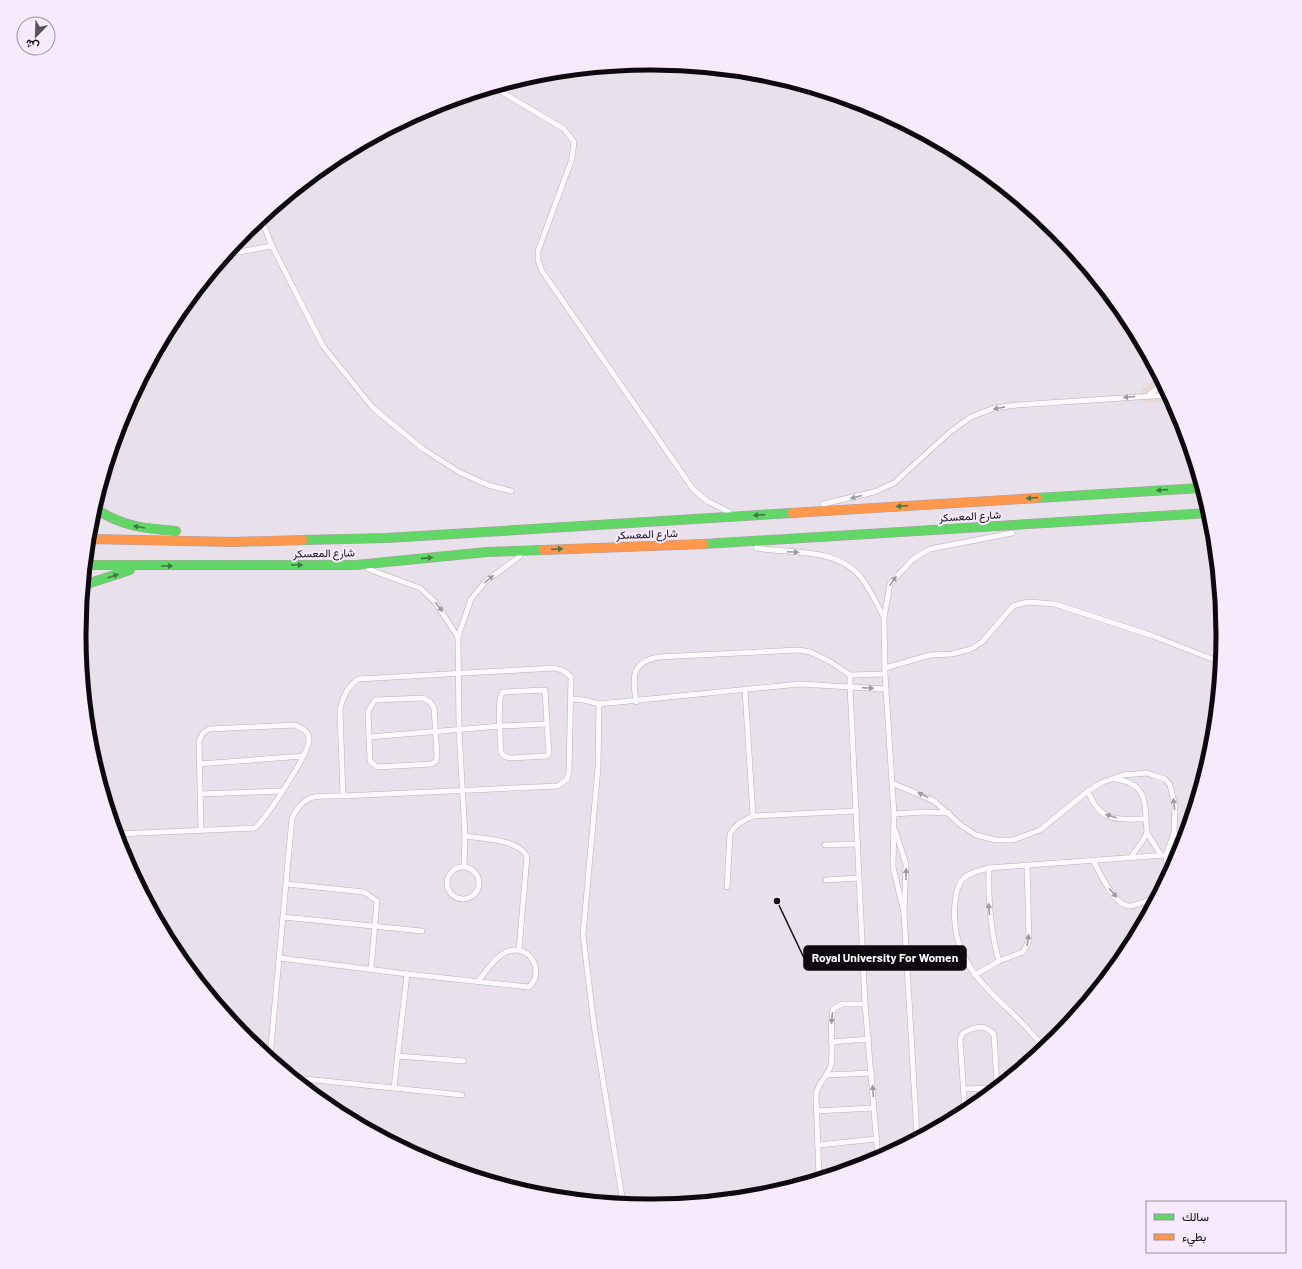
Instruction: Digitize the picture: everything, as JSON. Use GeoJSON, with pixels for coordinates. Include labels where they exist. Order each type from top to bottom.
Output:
{"type":"FeatureCollection","features":[{"type":"Feature","properties":{"kind":"main road","name":"شارع المعسكر"},"geometry":{"type":"LineString","coordinates":[[95,539],[233,542],[387,538],[1196,488]]}},
{"type":"Feature","properties":{"kind":"main road"},"geometry":{"type":"LineString","coordinates":[[100,511],[113,519],[134,526],[192,532],[233,542]]}},
{"type":"Feature","properties":{"kind":"main road","name":"شارع المعسكر"},"geometry":{"type":"LineString","coordinates":[[91,565],[356,565],[487,552],[727,543],[1202,513]]}},
{"type":"Feature","properties":{"kind":"main road"},"geometry":{"type":"LineString","coordinates":[[89,584],[141,566]]}},
{"type":"Feature","properties":{"kind":"lane"},"geometry":{"type":"LineString","coordinates":[[500,91],[564,129],[574,142],[572,159],[538,251],[538,260],[542,271],[693,489],[707,501],[738,517]]}},
{"type":"Feature","properties":{"kind":"lane"},"geometry":{"type":"LineString","coordinates":[[263,225],[272,246],[323,346],[373,408],[424,449],[459,472],[488,485],[511,491]]}},
{"type":"Feature","properties":{"kind":"lane"},"geometry":{"type":"LineString","coordinates":[[236,253],[272,246]]}},
{"type":"Feature","properties":{"kind":"lane"},"geometry":{"type":"LineString","coordinates":[[1149,396],[1158,387]]}},
{"type":"Feature","properties":{"kind":"lane"},"geometry":{"type":"LineString","coordinates":[[776,514],[852,498],[884,488],[894,483],[950,432],[971,417],[994,408],[1017,405],[1162,395]]}},
{"type":"Feature","properties":{"kind":"lane"},"geometry":{"type":"LineString","coordinates":[[1024,531],[1077,522]]}},
{"type":"Feature","properties":{"kind":"lane"},"geometry":{"type":"LineString","coordinates":[[904,913],[893,867],[894,814],[885,674],[884,618],[890,584],[913,559],[930,549],[1017,532]]}},
{"type":"Feature","properties":{"kind":"lane"},"geometry":{"type":"LineString","coordinates":[[727,543],[774,551],[812,553],[844,564],[858,575],[870,591],[884,618]]}},
{"type":"Feature","properties":{"kind":"lane"},"geometry":{"type":"LineString","coordinates":[[464,866],[465,836],[459,730],[460,674],[458,637],[471,599],[486,581],[527,550]]}},
{"type":"Feature","properties":{"kind":"lane"},"geometry":{"type":"LineString","coordinates":[[356,565],[420,588],[435,602],[458,637]]}},
{"type":"Feature","properties":{"kind":"lane"},"geometry":{"type":"LineString","coordinates":[[885,668],[930,656],[952,654],[971,649],[982,642],[1013,606],[1028,602],[1055,604],[1153,636],[1215,660]]}},
{"type":"Feature","properties":{"kind":"lane"},"geometry":{"type":"LineString","coordinates":[[636,702],[633,679],[638,667],[645,660],[658,657],[799,650],[810,652],[829,661],[850,675],[885,674]]}},
{"type":"Feature","properties":{"kind":"lane"},"geometry":{"type":"LineString","coordinates":[[271,1051],[292,818],[299,806],[310,797],[343,796],[558,786],[567,779],[570,772],[572,699],[571,676],[564,671],[555,668],[358,679],[349,686],[343,698],[340,710],[343,796]]}},
{"type":"Feature","properties":{"kind":"lane"},"geometry":{"type":"LineString","coordinates":[[850,675],[865,1004],[878,1151]]}},
{"type":"Feature","properties":{"kind":"lane"},"geometry":{"type":"LineString","coordinates":[[572,699],[584,700],[599,704],[636,702],[800,684],[886,688]]}},
{"type":"Feature","properties":{"kind":"lane"},"geometry":{"type":"LineString","coordinates":[[545,690],[549,753],[545,757],[506,757],[501,753],[501,726],[499,700],[503,692],[545,690]]}},
{"type":"Feature","properties":{"kind":"lane"},"geometry":{"type":"LineString","coordinates":[[744,690],[753,816]]}},
{"type":"Feature","properties":{"kind":"lane"},"geometry":{"type":"LineString","coordinates":[[423,698],[430,702],[434,708],[436,731],[437,756],[436,761],[432,764],[377,767],[370,761],[368,711],[370,705],[375,700],[423,698]]}},
{"type":"Feature","properties":{"kind":"lane"},"geometry":{"type":"LineString","coordinates":[[599,704],[598,768],[582,934],[594,1025],[622,1198]]}},
{"type":"Feature","properties":{"kind":"lane"},"geometry":{"type":"LineString","coordinates":[[369,737],[501,726],[547,724]]}},
{"type":"Feature","properties":{"kind":"lane"},"geometry":{"type":"LineString","coordinates":[[123,834],[201,831],[254,828],[264,817],[304,756],[309,738],[306,731],[295,725],[209,729],[203,733],[199,741],[201,831]]}},
{"type":"Feature","properties":{"kind":"lane"},"geometry":{"type":"LineString","coordinates":[[199,764],[304,756]]}},
{"type":"Feature","properties":{"kind":"lane"},"geometry":{"type":"LineString","coordinates":[[892,783],[934,801],[950,813],[962,826],[976,835],[996,840],[1013,840],[1040,830],[1088,791],[1103,782],[1124,775],[1147,773],[1165,779],[1170,785],[1173,796],[1175,818],[1174,833],[1164,855]]}},
{"type":"Feature","properties":{"kind":"lane"},"geometry":{"type":"LineString","coordinates":[[1114,779],[1132,784],[1138,788],[1144,797],[1147,833],[1164,855],[1166,865]]}},
{"type":"Feature","properties":{"kind":"lane"},"geometry":{"type":"LineString","coordinates":[[200,794],[282,791]]}},
{"type":"Feature","properties":{"kind":"lane"},"geometry":{"type":"LineString","coordinates":[[1088,791],[1093,803],[1100,812],[1109,817],[1146,819]]}},
{"type":"Feature","properties":{"kind":"lane"},"geometry":{"type":"LineString","coordinates":[[728,887],[730,834],[733,828],[740,822],[753,816],[857,811]]}},
{"type":"Feature","properties":{"kind":"lane"},"geometry":{"type":"LineString","coordinates":[[894,814],[924,812],[950,813]]}},
{"type":"Feature","properties":{"kind":"lane"},"geometry":{"type":"LineString","coordinates":[[894,826],[906,864],[904,913],[917,1132]]}},
{"type":"Feature","properties":{"kind":"lane"},"geometry":{"type":"LineString","coordinates":[[1132,856],[1147,833]]}},
{"type":"Feature","properties":{"kind":"lane"},"geometry":{"type":"LineString","coordinates":[[1174,833],[1178,837]]}},
{"type":"Feature","properties":{"kind":"lane"},"geometry":{"type":"LineString","coordinates":[[465,836],[509,844],[523,849],[527,856],[519,950]]}},
{"type":"Feature","properties":{"kind":"lane"},"geometry":{"type":"LineString","coordinates":[[825,846],[858,844]]}},
{"type":"Feature","properties":{"kind":"lane"},"geometry":{"type":"LineString","coordinates":[[1040,1043],[1026,1027],[986,989],[966,963],[957,933],[954,909],[956,892],[962,877],[971,872],[989,868],[1132,856],[1171,855]]}},
{"type":"Feature","properties":{"kind":"lane"},"geometry":{"type":"LineString","coordinates":[[1093,860],[1104,882],[1123,904],[1130,906],[1149,899]]}},
{"type":"Feature","properties":{"kind":"lane"},"geometry":{"type":"LineString","coordinates":[[974,975],[999,961],[1023,952],[1029,941],[1027,865]]}},
{"type":"Feature","properties":{"kind":"lane"},"geometry":{"type":"LineString","coordinates":[[464,866],[474,870],[479,878],[479,888],[473,897],[463,900],[453,896],[447,887],[448,877],[454,869],[464,866]]}},
{"type":"Feature","properties":{"kind":"lane"},"geometry":{"type":"LineString","coordinates":[[989,868],[988,908],[994,943],[999,961]]}},
{"type":"Feature","properties":{"kind":"lane"},"geometry":{"type":"LineString","coordinates":[[826,880],[860,878]]}},
{"type":"Feature","properties":{"kind":"lane"},"geometry":{"type":"LineString","coordinates":[[287,884],[364,892],[377,901],[376,926],[371,969]]}},
{"type":"Feature","properties":{"kind":"lane"},"geometry":{"type":"LineString","coordinates":[[283,917],[422,931]]}},
{"type":"Feature","properties":{"kind":"lane"},"geometry":{"type":"LineString","coordinates":[[280,958],[407,974],[529,987],[534,983],[537,974],[533,957],[526,952],[509,950],[502,954],[478,981]]}},
{"type":"Feature","properties":{"kind":"lane"},"geometry":{"type":"LineString","coordinates":[[394,1088],[407,974]]}},
{"type":"Feature","properties":{"kind":"lane"},"geometry":{"type":"LineString","coordinates":[[819,1173],[816,1110],[818,1085],[826,1075],[831,1064],[833,1009],[842,1004],[865,1004]]}},
{"type":"Feature","properties":{"kind":"lane"},"geometry":{"type":"LineString","coordinates":[[965,1104],[960,1039],[963,1033],[972,1028],[984,1027],[990,1030],[994,1035],[996,1081]]}},
{"type":"Feature","properties":{"kind":"lane"},"geometry":{"type":"LineString","coordinates":[[831,1042],[869,1039]]}},
{"type":"Feature","properties":{"kind":"lane"},"geometry":{"type":"LineString","coordinates":[[397,1056],[464,1061]]}},
{"type":"Feature","properties":{"kind":"lane"},"geometry":{"type":"LineString","coordinates":[[826,1075],[872,1073]]}},
{"type":"Feature","properties":{"kind":"lane"},"geometry":{"type":"LineString","coordinates":[[303,1079],[462,1095]]}},
{"type":"Feature","properties":{"kind":"lane"},"geometry":{"type":"LineString","coordinates":[[964,1089],[987,1088]]}},
{"type":"Feature","properties":{"kind":"lane"},"geometry":{"type":"LineString","coordinates":[[816,1110],[874,1108]]}},
{"type":"Feature","properties":{"kind":"lane"},"geometry":{"type":"LineString","coordinates":[[818,1145],[877,1139]]}},
{"type":"Feature","properties":{"kind":"shaded area"},"geometry":{"type":"Polygon","coordinates":[[[1154,379],[1165,401],[1142,403],[1142,389],[1149,385],[1154,379]]]}},
{"type":"Feature","properties":{"kind":"traffic: fast"},"geometry":{"type":"LineString","coordinates":[[1037,498],[1196,488]]}},
{"type":"Feature","properties":{"kind":"traffic: fast"},"geometry":{"type":"LineString","coordinates":[[100,511],[114,519],[134,526],[176,531]]}},
{"type":"Feature","properties":{"kind":"traffic: fast"},"geometry":{"type":"LineString","coordinates":[[303,540],[387,538],[792,513]]}},
{"type":"Feature","properties":{"kind":"traffic: fast"},"geometry":{"type":"LineString","coordinates":[[704,544],[1202,513]]}},
{"type":"Feature","properties":{"kind":"traffic: fast"},"geometry":{"type":"LineString","coordinates":[[91,565],[356,565],[487,552],[543,550]]}},
{"type":"Feature","properties":{"kind":"traffic: fast"},"geometry":{"type":"LineString","coordinates":[[89,583],[130,570]]}},
{"type":"Feature","properties":{"kind":"traffic: slow"},"geometry":{"type":"LineString","coordinates":[[792,513],[1037,498]]}},
{"type":"Feature","properties":{"kind":"traffic: slow"},"geometry":{"type":"LineString","coordinates":[[95,539],[233,542],[303,540]]}},
{"type":"Feature","properties":{"kind":"traffic: slow"},"geometry":{"type":"LineString","coordinates":[[543,550],[704,544]]}},
{"type":"Feature","properties":{"kind":"place","name":"Royal University For Women"},"geometry":{"type":"Point","coordinates":[777,901]}}]}
